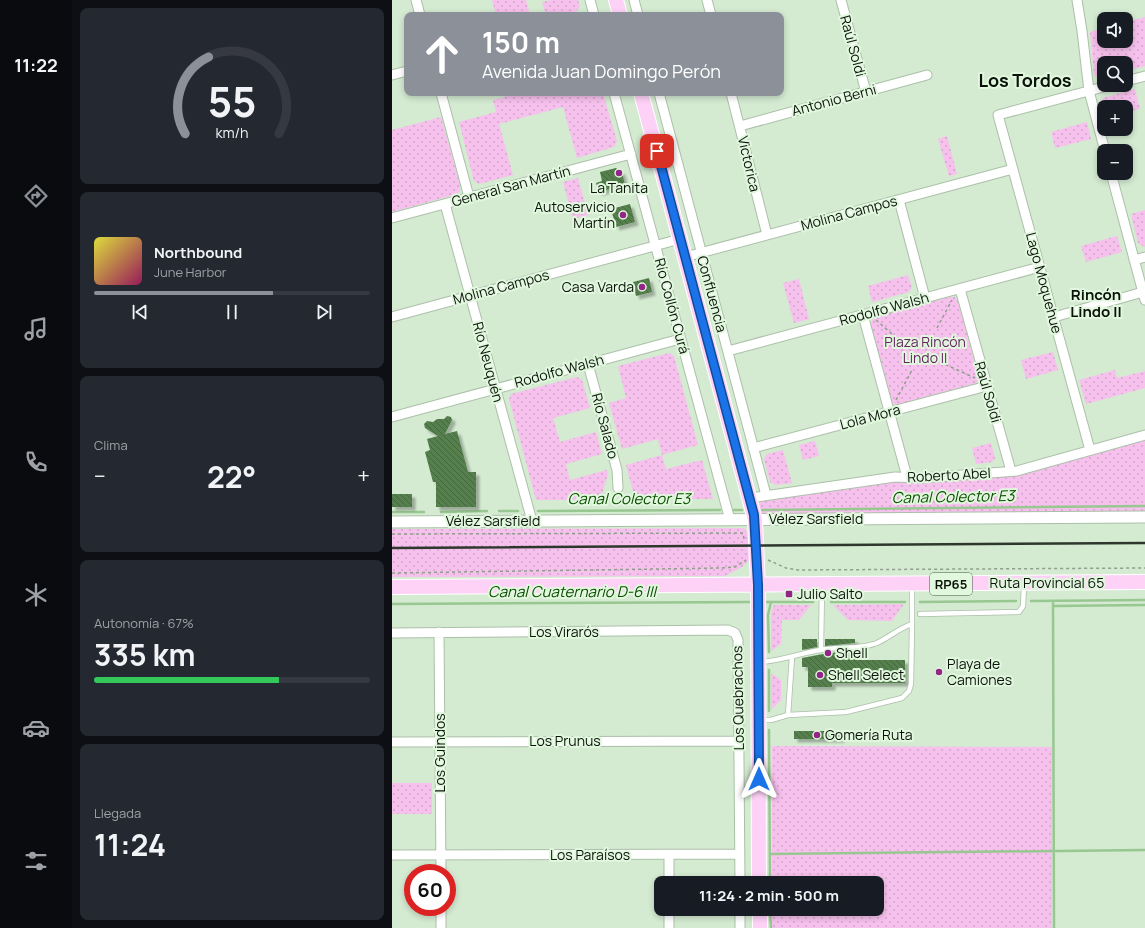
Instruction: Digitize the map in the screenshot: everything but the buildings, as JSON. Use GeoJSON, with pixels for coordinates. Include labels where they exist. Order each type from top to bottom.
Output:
{"type":"FeatureCollection","features":[{"type":"Feature","properties":{"kind":"main road"},"geometry":{"type":"LineString","coordinates":[[616,0],[619,12]]}},
{"type":"Feature","properties":{"kind":"main road"},"geometry":{"type":"LineString","coordinates":[[642,96],[755,520],[758,585],[760,876]]}},
{"type":"Feature","properties":{"kind":"main road","name":"Ruta Provincial 65"},"geometry":{"type":"LineString","coordinates":[[758,585],[1145,582]]}},
{"type":"Feature","properties":{"kind":"main road","name":"RP65"},"geometry":{"type":"LineString","coordinates":[[392,587],[758,585]]}},
{"type":"Feature","properties":{"kind":"main road"},"geometry":{"type":"LineString","coordinates":[[760,916],[760,928]]}},
{"type":"Feature","properties":{"kind":"street"},"geometry":{"type":"LineString","coordinates":[[416,0],[419,12]]}},
{"type":"Feature","properties":{"kind":"street"},"geometry":{"type":"LineString","coordinates":[[590,0],[593,12]]}},
{"type":"Feature","properties":{"kind":"street"},"geometry":{"type":"LineString","coordinates":[[634,0],[637,12]]}},
{"type":"Feature","properties":{"kind":"street"},"geometry":{"type":"LineString","coordinates":[[707,0],[710,12]]}},
{"type":"Feature","properties":{"kind":"street","name":"Raúl Soldi"},"geometry":{"type":"LineString","coordinates":[[841,0],[866,92]]}},
{"type":"Feature","properties":{"kind":"street"},"geometry":{"type":"LineString","coordinates":[[1077,0],[1089,91],[1103,144]]}},
{"type":"Feature","properties":{"kind":"street"},"geometry":{"type":"LineString","coordinates":[[392,75],[404,72]]}},
{"type":"Feature","properties":{"kind":"street","name":"Antonio Berni"},"geometry":{"type":"LineString","coordinates":[[740,126],[927,75]]}},
{"type":"Feature","properties":{"kind":"street"},"geometry":{"type":"LineString","coordinates":[[1133,79],[1145,76]]}},
{"type":"Feature","properties":{"kind":"street"},"geometry":{"type":"LineString","coordinates":[[1089,91],[1097,89]]}},
{"type":"Feature","properties":{"kind":"street","name":"Lago Moquehue"},"geometry":{"type":"LineString","coordinates":[[1089,91],[998,115],[1090,450]]}},
{"type":"Feature","properties":{"kind":"street"},"geometry":{"type":"LineString","coordinates":[[442,96],[469,197]]}},
{"type":"Feature","properties":{"kind":"street","name":"Río Collón Curá"},"geometry":{"type":"LineString","coordinates":[[615,96],[730,520]]}},
{"type":"Feature","properties":{"kind":"street","name":"Confluencia"},"geometry":{"type":"LineString","coordinates":[[660,96],[766,495]]}},
{"type":"Feature","properties":{"kind":"street","name":"Victorica"},"geometry":{"type":"LineString","coordinates":[[732,96],[767,235]]}},
{"type":"Feature","properties":{"kind":"street","name":"General San Martín"},"geometry":{"type":"LineString","coordinates":[[392,218],[631,154]]}},
{"type":"Feature","properties":{"kind":"street","name":"Molina Campos"},"geometry":{"type":"LineString","coordinates":[[685,257],[1013,169]]}},
{"type":"Feature","properties":{"kind":"street"},"geometry":{"type":"LineString","coordinates":[[1054,316],[1144,296],[1112,180]]}},
{"type":"Feature","properties":{"kind":"street"},"geometry":{"type":"LineString","coordinates":[[898,200],[925,298]]}},
{"type":"Feature","properties":{"kind":"street","name":"Río Neuquén"},"geometry":{"type":"LineString","coordinates":[[445,204],[532,521]]}},
{"type":"Feature","properties":{"kind":"street","name":"Molina Campos"},"geometry":{"type":"LineString","coordinates":[[392,316],[680,239]]}},
{"type":"Feature","properties":{"kind":"street"},"geometry":{"type":"LineString","coordinates":[[1134,260],[1145,257]]}},
{"type":"Feature","properties":{"kind":"street","name":"Rodolfo Walsh"},"geometry":{"type":"LineString","coordinates":[[728,351],[1040,268]]}},
{"type":"Feature","properties":{"kind":"street","name":"Raúl Soldi"},"geometry":{"type":"LineString","coordinates":[[960,289],[1011,471]]}},
{"type":"Feature","properties":{"kind":"street"},"geometry":{"type":"LineString","coordinates":[[863,315],[907,477]]}},
{"type":"Feature","properties":{"kind":"street","name":"Rodolfo Walsh"},"geometry":{"type":"LineString","coordinates":[[392,416],[680,339]]}},
{"type":"Feature","properties":{"kind":"street","name":"Río Salado"},"geometry":{"type":"LineString","coordinates":[[588,364],[617,470],[618,488]]}},
{"type":"Feature","properties":{"kind":"street","name":"Lola Mora"},"geometry":{"type":"LineString","coordinates":[[753,448],[987,386]]}},
{"type":"Feature","properties":{"kind":"street","name":"Roberto Abel"},"geometry":{"type":"LineString","coordinates":[[750,498],[891,478],[1011,471],[1145,435]]}},
{"type":"Feature","properties":{"kind":"street","name":"Vélez Sarsfield"},"geometry":{"type":"LineString","coordinates":[[392,522],[1145,517]]}},
{"type":"Feature","properties":{"kind":"street","name":"Los Virarós"},"geometry":{"type":"LineString","coordinates":[[392,633],[728,630],[735,633]]}},
{"type":"Feature","properties":{"kind":"street","name":"Los Guindos"},"geometry":{"type":"LineString","coordinates":[[439,632],[440,864]]}},
{"type":"Feature","properties":{"kind":"street","name":"Los Quebrachos"},"geometry":{"type":"LineString","coordinates":[[735,633],[738,640],[740,876]]}},
{"type":"Feature","properties":{"kind":"street","name":"Los Prunus"},"geometry":{"type":"LineString","coordinates":[[392,742],[738,741]]}},
{"type":"Feature","properties":{"kind":"street","name":"Los Paraísos"},"geometry":{"type":"LineString","coordinates":[[392,855],[739,854]]}},
{"type":"Feature","properties":{"kind":"street"},"geometry":{"type":"LineString","coordinates":[[669,855],[669,876]]}},
{"type":"Feature","properties":{"kind":"street"},"geometry":{"type":"LineString","coordinates":[[441,916],[441,928]]}},
{"type":"Feature","properties":{"kind":"street"},"geometry":{"type":"LineString","coordinates":[[669,916],[669,928]]}},
{"type":"Feature","properties":{"kind":"street"},"geometry":{"type":"LineString","coordinates":[[740,916],[740,928]]}},
{"type":"Feature","properties":{"kind":"lane"},"geometry":{"type":"LineString","coordinates":[[920,614],[1019,612],[1024,606],[1024,583]]}},
{"type":"Feature","properties":{"kind":"lane"},"geometry":{"type":"LineString","coordinates":[[821,650],[822,584]]}},
{"type":"Feature","properties":{"kind":"lane"},"geometry":{"type":"LineString","coordinates":[[758,720],[772,720],[788,715],[846,712],[902,698],[909,691],[911,684],[912,584]]}},
{"type":"Feature","properties":{"kind":"lane"},"geometry":{"type":"LineString","coordinates":[[758,662],[771,662],[821,650],[864,646],[879,642],[897,630],[912,624]]}},
{"type":"Feature","properties":{"kind":"lane"},"geometry":{"type":"LineString","coordinates":[[788,715],[792,657]]}},
{"type":"Feature","properties":{"kind":"path"},"geometry":{"type":"LineString","coordinates":[[948,300],[952,300],[954,302]]}},
{"type":"Feature","properties":{"kind":"path"},"geometry":{"type":"LineString","coordinates":[[937,328],[952,300]]}},
{"type":"Feature","properties":{"kind":"path"},"geometry":{"type":"LineString","coordinates":[[874,324],[877,319],[900,341]]}},
{"type":"Feature","properties":{"kind":"path"},"geometry":{"type":"LineString","coordinates":[[940,362],[975,378]]}},
{"type":"Feature","properties":{"kind":"path"},"geometry":{"type":"LineString","coordinates":[[896,400],[912,370]]}},
{"type":"Feature","properties":{"kind":"path"},"geometry":{"type":"LineString","coordinates":[[973,380],[975,375]]}},
{"type":"Feature","properties":{"kind":"path"},"geometry":{"type":"LineString","coordinates":[[894,397],[896,400],[900,401]]}},
{"type":"Feature","properties":{"kind":"path"},"geometry":{"type":"LineString","coordinates":[[392,534],[743,533],[744,539],[756,539]]}},
{"type":"Feature","properties":{"kind":"green space"},"geometry":{"type":"Polygon","coordinates":[[[492,0],[526,0],[529,12],[495,12],[492,0]]]}},
{"type":"Feature","properties":{"kind":"green space"},"geometry":{"type":"Polygon","coordinates":[[[551,0],[578,0],[580,6],[577,11],[573,12],[545,12],[542,2],[551,0]]]}},
{"type":"Feature","properties":{"kind":"green space"},"geometry":{"type":"Polygon","coordinates":[[[1145,17],[1145,66],[1133,69],[1133,56],[1097,56],[1097,77],[1094,75],[1090,32],[1097,30],[1097,48],[1133,48],[1133,20],[1145,17]]]}},
{"type":"Feature","properties":{"kind":"green space"},"geometry":{"type":"Polygon","coordinates":[[[1135,89],[1140,109],[1133,110],[1133,100],[1102,100],[1103,98],[1124,92],[1133,92],[1133,90],[1135,89]]]}},
{"type":"Feature","properties":{"kind":"green space"},"geometry":{"type":"Polygon","coordinates":[[[604,96],[617,141],[614,147],[577,158],[563,107],[499,124],[513,175],[479,184],[474,181],[459,122],[496,112],[493,100],[505,97],[604,96]]]}},
{"type":"Feature","properties":{"kind":"green space"},"geometry":{"type":"Polygon","coordinates":[[[441,117],[460,185],[460,191],[457,194],[392,212],[392,130],[441,117]]]}},
{"type":"Feature","properties":{"kind":"green space"},"geometry":{"type":"Polygon","coordinates":[[[1087,122],[1091,139],[1055,148],[1051,132],[1087,122]]]}},
{"type":"Feature","properties":{"kind":"green space"},"geometry":{"type":"Polygon","coordinates":[[[947,136],[957,174],[949,176],[938,139],[947,136]]]}},
{"type":"Feature","properties":{"kind":"green space"},"geometry":{"type":"Polygon","coordinates":[[[578,178],[588,215],[573,219],[563,182],[578,178]]]}},
{"type":"Feature","properties":{"kind":"green space"},"geometry":{"type":"Polygon","coordinates":[[[1145,210],[1144,247],[1138,243],[1131,214],[1145,210]]]}},
{"type":"Feature","properties":{"kind":"green space"},"geometry":{"type":"Polygon","coordinates":[[[1117,236],[1122,252],[1086,262],[1081,246],[1117,236]]]}},
{"type":"Feature","properties":{"kind":"green space"},"geometry":{"type":"Polygon","coordinates":[[[908,275],[912,287],[909,292],[872,302],[868,286],[908,275]]]}},
{"type":"Feature","properties":{"kind":"green space"},"geometry":{"type":"Polygon","coordinates":[[[799,279],[809,319],[794,323],[783,283],[799,279]]]}},
{"type":"Feature","properties":{"kind":"green space","name":"Plaza Rincón Lindo II"},"geometry":{"type":"Polygon","coordinates":[[[955,297],[958,301],[978,376],[978,381],[974,384],[895,405],[892,401],[871,326],[872,320],[876,316],[955,297]]]}},
{"type":"Feature","properties":{"kind":"green space"},"geometry":{"type":"Polygon","coordinates":[[[1053,352],[1058,370],[1026,379],[1021,360],[1053,352]]]}},
{"type":"Feature","properties":{"kind":"green space"},"geometry":{"type":"Polygon","coordinates":[[[669,353],[674,356],[698,445],[662,455],[658,439],[622,449],[609,403],[626,398],[618,366],[669,353]]]}},
{"type":"Feature","properties":{"kind":"green space"},"geometry":{"type":"Polygon","coordinates":[[[1115,370],[1117,378],[1145,371],[1145,388],[1086,404],[1079,380],[1115,370]]]}},
{"type":"Feature","properties":{"kind":"green space"},"geometry":{"type":"Polygon","coordinates":[[[577,377],[582,380],[590,408],[553,418],[560,442],[596,432],[602,454],[566,464],[570,480],[607,470],[608,474],[600,500],[536,500],[509,399],[511,394],[577,377]]]}},
{"type":"Feature","properties":{"kind":"green space"},"geometry":{"type":"Polygon","coordinates":[[[1145,440],[1145,511],[765,516],[760,513],[758,505],[761,501],[896,481],[1019,475],[1145,440]]]}},
{"type":"Feature","properties":{"kind":"green space"},"geometry":{"type":"Polygon","coordinates":[[[815,441],[819,456],[803,460],[799,445],[815,441]]]}},
{"type":"Feature","properties":{"kind":"green space"},"geometry":{"type":"Polygon","coordinates":[[[991,443],[995,458],[992,462],[976,464],[972,448],[991,443]]]}},
{"type":"Feature","properties":{"kind":"green space"},"geometry":{"type":"Polygon","coordinates":[[[783,450],[792,483],[776,485],[770,482],[764,459],[767,454],[783,450]]]}},
{"type":"Feature","properties":{"kind":"green space"},"geometry":{"type":"Polygon","coordinates":[[[662,455],[666,469],[702,460],[713,499],[635,499],[626,465],[662,455]]]}},
{"type":"Feature","properties":{"kind":"green space"},"geometry":{"type":"Polygon","coordinates":[[[744,528],[748,533],[749,560],[742,567],[725,576],[392,577],[392,529],[744,528]]]}},
{"type":"Feature","properties":{"kind":"green space"},"geometry":{"type":"Polygon","coordinates":[[[904,604],[892,621],[848,620],[833,605],[904,604]]]}},
{"type":"Feature","properties":{"kind":"green space"},"geometry":{"type":"Polygon","coordinates":[[[774,605],[811,605],[799,620],[782,620],[781,644],[771,651],[771,613],[774,605]]]}},
{"type":"Feature","properties":{"kind":"green space"},"geometry":{"type":"Polygon","coordinates":[[[771,673],[781,680],[781,700],[771,710],[771,673]]]}},
{"type":"Feature","properties":{"kind":"green space"},"geometry":{"type":"Polygon","coordinates":[[[772,746],[1052,747],[1052,928],[772,928],[772,916],[884,916],[884,876],[772,876],[772,746]]]}},
{"type":"Feature","properties":{"kind":"green space"},"geometry":{"type":"Polygon","coordinates":[[[392,783],[432,783],[432,814],[392,814],[392,783]]]}},
{"type":"Feature","properties":{"kind":"waterway","name":"Canal Colector E3"},"geometry":{"type":"LineString","coordinates":[[762,510],[1145,506]]}},
{"type":"Feature","properties":{"kind":"waterway","name":"Canal Colector E3"},"geometry":{"type":"LineString","coordinates":[[538,511],[720,510]]}},
{"type":"Feature","properties":{"kind":"waterway","name":"Canal Colector E3"},"geometry":{"type":"LineString","coordinates":[[734,510],[742,510]]}},
{"type":"Feature","properties":{"kind":"waterway","name":"Canal Colector E3"},"geometry":{"type":"LineString","coordinates":[[441,512],[487,511]]}},
{"type":"Feature","properties":{"kind":"waterway","name":"Canal Colector E3"},"geometry":{"type":"LineString","coordinates":[[499,511],[518,511]]}},
{"type":"Feature","properties":{"kind":"waterway","name":"Canal Colector E3"},"geometry":{"type":"LineString","coordinates":[[392,512],[424,512]]}},
{"type":"Feature","properties":{"kind":"waterway","name":"Canal Cuaternario D-6 III"},"geometry":{"type":"LineString","coordinates":[[1031,601],[1145,600]]}},
{"type":"Feature","properties":{"kind":"waterway","name":"Canal Cuaternario D-6 III"},"geometry":{"type":"LineString","coordinates":[[920,602],[1016,601]]}},
{"type":"Feature","properties":{"kind":"waterway"},"geometry":{"type":"LineString","coordinates":[[1053,601],[1054,928]]}},
{"type":"Feature","properties":{"kind":"waterway","name":"Canal Cuaternario D-6 III"},"geometry":{"type":"LineString","coordinates":[[392,604],[752,602]]}},
{"type":"Feature","properties":{"kind":"waterway","name":"Canal Cuaternario D-6 III"},"geometry":{"type":"LineString","coordinates":[[763,602],[813,602]]}},
{"type":"Feature","properties":{"kind":"waterway"},"geometry":{"type":"LineString","coordinates":[[769,652],[768,615],[771,602]]}},
{"type":"Feature","properties":{"kind":"waterway","name":"Canal Cuaternario D-6 III"},"geometry":{"type":"LineString","coordinates":[[831,602],[905,602]]}},
{"type":"Feature","properties":{"kind":"waterway"},"geometry":{"type":"LineString","coordinates":[[1053,606],[1145,605]]}},
{"type":"Feature","properties":{"kind":"waterway"},"geometry":{"type":"LineString","coordinates":[[769,670],[769,711]]}},
{"type":"Feature","properties":{"kind":"waterway"},"geometry":{"type":"LineString","coordinates":[[769,730],[770,876]]}},
{"type":"Feature","properties":{"kind":"waterway"},"geometry":{"type":"LineString","coordinates":[[770,854],[1145,850]]}},
{"type":"Feature","properties":{"kind":"waterway"},"geometry":{"type":"LineString","coordinates":[[770,916],[771,928]]}},
{"type":"Feature","properties":{"kind":"railway"},"geometry":{"type":"LineString","coordinates":[[392,548],[1145,543]]}},
{"type":"Feature","properties":{"kind":"place","name":"La Tanita"},"geometry":{"type":"Point","coordinates":[619,173]}},
{"type":"Feature","properties":{"kind":"place","name":"Autoservicio Martín"},"geometry":{"type":"Point","coordinates":[623,215]}},
{"type":"Feature","properties":{"kind":"place","name":"Casa Varda"},"geometry":{"type":"Point","coordinates":[642,287]}},
{"type":"Feature","properties":{"kind":"place","name":"Julio Salto"},"geometry":{"type":"Point","coordinates":[789,594]}},
{"type":"Feature","properties":{"kind":"place","name":"Shell"},"geometry":{"type":"Point","coordinates":[828,653]}},
{"type":"Feature","properties":{"kind":"place","name":"Playa de Camiones"},"geometry":{"type":"Point","coordinates":[939,672]}},
{"type":"Feature","properties":{"kind":"place","name":"Shell Select"},"geometry":{"type":"Point","coordinates":[820,675]}},
{"type":"Feature","properties":{"kind":"place","name":"Gomería Ruta"},"geometry":{"type":"Point","coordinates":[817,735]}},
{"type":"Feature","properties":{"kind":"district","name":"Los Tordos"},"geometry":{"type":"Point","coordinates":[1025,81]}},
{"type":"Feature","properties":{"kind":"district","name":"Rincón Lindo II"},"geometry":{"type":"Point","coordinates":[1096,304]}},
{"type":"Feature","properties":{"kind":"route"},"geometry":{"type":"LineString","coordinates":[[657,151],[754,515],[758,585],[759,779]]}}]}
